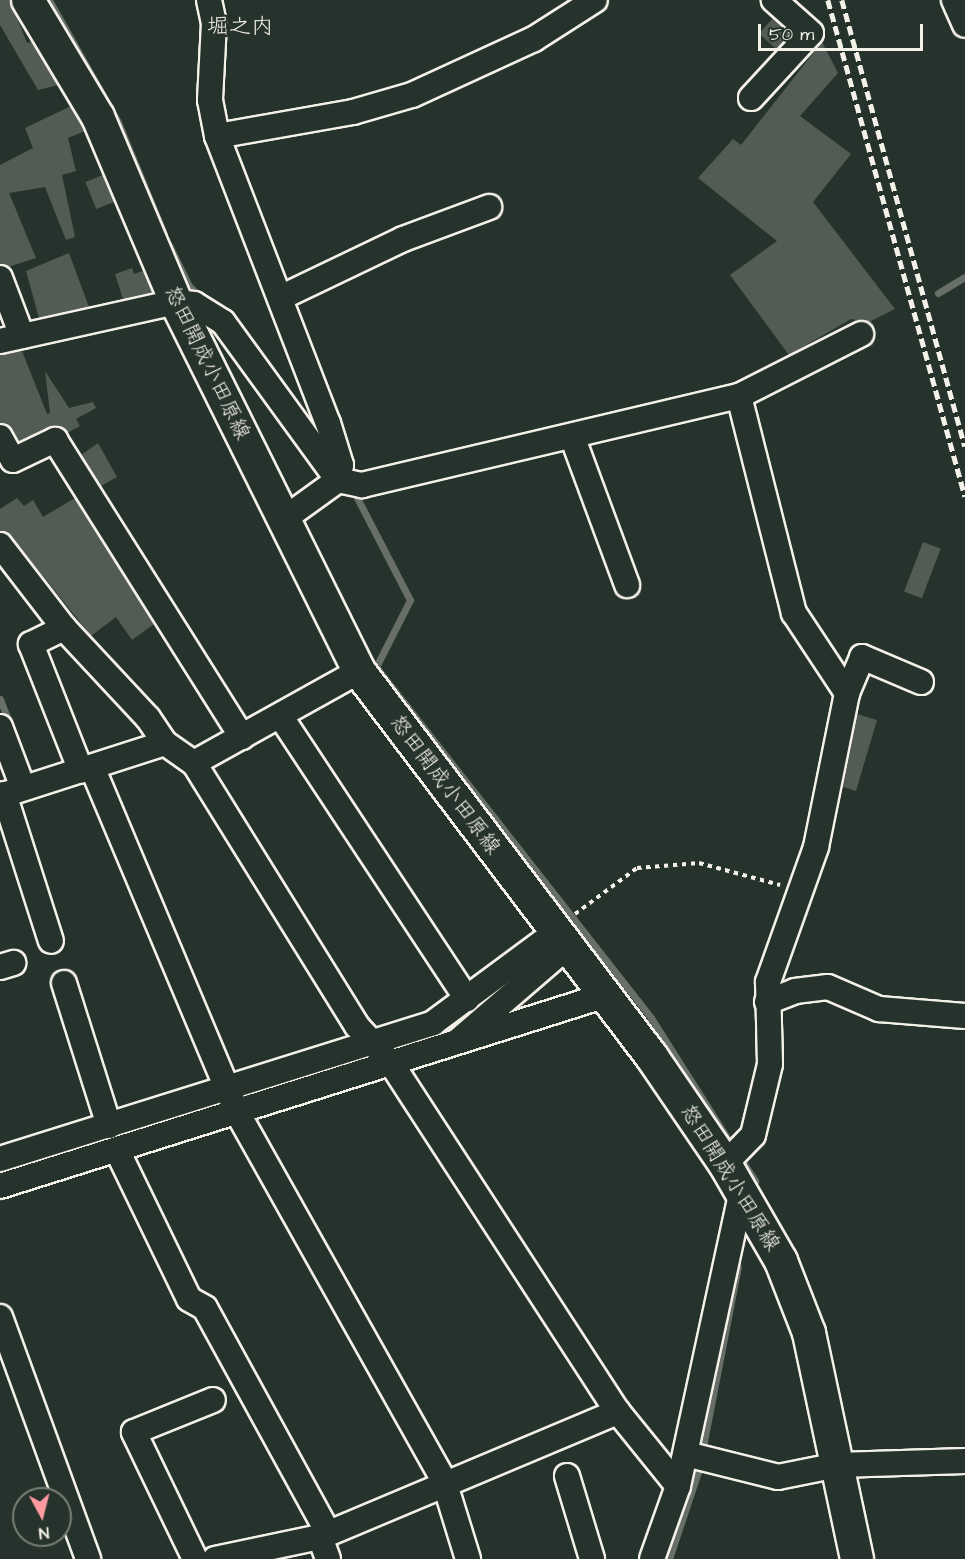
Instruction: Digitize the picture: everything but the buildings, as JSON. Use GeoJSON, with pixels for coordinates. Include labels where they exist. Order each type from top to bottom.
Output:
{"type":"FeatureCollection","features":[{"type":"Feature","properties":{"kind":"main road","name":"怒田開成小田原線"},"geometry":{"type":"LineString","coordinates":[[28,0],[98,117],[176,302],[359,671],[606,995],[725,1164],[760,1222],[801,1309],[838,1465],[857,1559]]}},
{"type":"Feature","properties":{"kind":"street"},"geometry":{"type":"LineString","coordinates":[[209,0],[214,24],[210,100],[217,136],[328,423],[340,465],[338,480],[284,519]]}},
{"type":"Feature","properties":{"kind":"street"},"geometry":{"type":"LineString","coordinates":[[217,136],[353,112],[412,95],[534,39],[595,0]]}},
{"type":"Feature","properties":{"kind":"street"},"geometry":{"type":"LineString","coordinates":[[751,98],[811,33],[774,0]]}},
{"type":"Feature","properties":{"kind":"street"},"geometry":{"type":"LineString","coordinates":[[954,0],[965,25]]}},
{"type":"Feature","properties":{"kind":"street"},"geometry":{"type":"LineString","coordinates":[[280,298],[403,239],[489,207]]}},
{"type":"Feature","properties":{"kind":"street"},"geometry":{"type":"LineString","coordinates":[[0,279],[11,339],[176,302],[194,304],[222,322],[338,480],[362,485],[739,396],[861,334]]}},
{"type":"Feature","properties":{"kind":"street"},"geometry":{"type":"LineString","coordinates":[[739,396],[794,613],[847,693]]}},
{"type":"Feature","properties":{"kind":"street"},"geometry":{"type":"LineString","coordinates":[[572,436],[627,585]]}},
{"type":"Feature","properties":{"kind":"street"},"geometry":{"type":"LineString","coordinates":[[0,437],[13,460],[55,440],[242,737]]}},
{"type":"Feature","properties":{"kind":"street"},"geometry":{"type":"LineString","coordinates":[[0,545],[64,628],[148,718],[165,743],[194,763],[357,1026],[391,1063],[618,1412],[678,1486]]}},
{"type":"Feature","properties":{"kind":"street"},"geometry":{"type":"LineString","coordinates":[[64,628],[31,644],[237,1112],[444,1481],[468,1559]]}},
{"type":"Feature","properties":{"kind":"street"},"geometry":{"type":"LineString","coordinates":[[725,1164],[753,1135],[770,1064],[768,982],[783,932],[801,891],[816,847],[847,693],[862,657],[921,681]]}},
{"type":"Feature","properties":{"kind":"street"},"geometry":{"type":"LineString","coordinates":[[194,763],[281,717],[359,671]]}},
{"type":"Feature","properties":{"kind":"street"},"geometry":{"type":"LineString","coordinates":[[281,717],[466,999]]}},
{"type":"Feature","properties":{"kind":"street"},"geometry":{"type":"LineString","coordinates":[[0,727],[9,792],[51,941]]}},
{"type":"Feature","properties":{"kind":"street"},"geometry":{"type":"LineString","coordinates":[[9,792],[165,743]]}},
{"type":"Feature","properties":{"kind":"street"},"geometry":{"type":"LineString","coordinates":[[0,1159],[109,1126],[226,1086],[433,1023],[559,936]]}},
{"type":"Feature","properties":{"kind":"street"},"geometry":{"type":"LineString","coordinates":[[452,1045],[559,936]]}},
{"type":"Feature","properties":{"kind":"street"},"geometry":{"type":"LineString","coordinates":[[64,983],[109,1126]]}},
{"type":"Feature","properties":{"kind":"street"},"geometry":{"type":"LineString","coordinates":[[767,1002],[795,991],[828,987],[879,1009],[965,1016]]}},
{"type":"Feature","properties":{"kind":"street"},"geometry":{"type":"LineString","coordinates":[[0,1186],[606,995]]}},
{"type":"Feature","properties":{"kind":"street"},"geometry":{"type":"LineString","coordinates":[[117,1150],[189,1299],[205,1308],[325,1542]]}},
{"type":"Feature","properties":{"kind":"street"},"geometry":{"type":"LineString","coordinates":[[652,1559],[678,1486],[686,1454],[742,1190]]}},
{"type":"Feature","properties":{"kind":"street"},"geometry":{"type":"LineString","coordinates":[[0,1317],[88,1559]]}},
{"type":"Feature","properties":{"kind":"street"},"geometry":{"type":"LineString","coordinates":[[195,1559],[134,1432],[213,1400]]}},
{"type":"Feature","properties":{"kind":"street"},"geometry":{"type":"LineString","coordinates":[[216,1559],[325,1542],[444,1481],[618,1412]]}},
{"type":"Feature","properties":{"kind":"street"},"geometry":{"type":"LineString","coordinates":[[686,1454],[778,1477],[838,1465],[965,1461]]}},
{"type":"Feature","properties":{"kind":"street"},"geometry":{"type":"LineString","coordinates":[[567,1476],[592,1559]]}},
{"type":"Feature","properties":{"kind":"path"},"geometry":{"type":"LineString","coordinates":[[559,936],[637,868],[699,863],[801,891]]}},
{"type":"Feature","properties":{"kind":"waterway"},"geometry":{"type":"LineString","coordinates":[[49,0],[118,122],[164,234]]}},
{"type":"Feature","properties":{"kind":"waterway"},"geometry":{"type":"LineString","coordinates":[[169,245],[189,286],[202,298]]}},
{"type":"Feature","properties":{"kind":"waterway"},"geometry":{"type":"LineString","coordinates":[[938,293],[965,277]]}},
{"type":"Feature","properties":{"kind":"waterway"},"geometry":{"type":"LineString","coordinates":[[353,490],[410,600],[376,667],[651,1018],[733,1147]]}},
{"type":"Feature","properties":{"kind":"waterway"},"geometry":{"type":"LineString","coordinates":[[0,699],[10,725]]}},
{"type":"Feature","properties":{"kind":"waterway"},"geometry":{"type":"LineString","coordinates":[[739,1156],[755,1181],[753,1192]]}},
{"type":"Feature","properties":{"kind":"waterway"},"geometry":{"type":"LineString","coordinates":[[669,1559],[698,1472],[738,1267]]}},
{"type":"Feature","properties":{"kind":"railway"},"geometry":{"type":"LineString","coordinates":[[828,0],[965,496]]}},
{"type":"Feature","properties":{"kind":"railway"},"geometry":{"type":"LineString","coordinates":[[842,0],[965,446]]}},
{"type":"Feature","properties":{"kind":"district","name":"堀之内"},"geometry":{"type":"Point","coordinates":[240,27]}}]}
